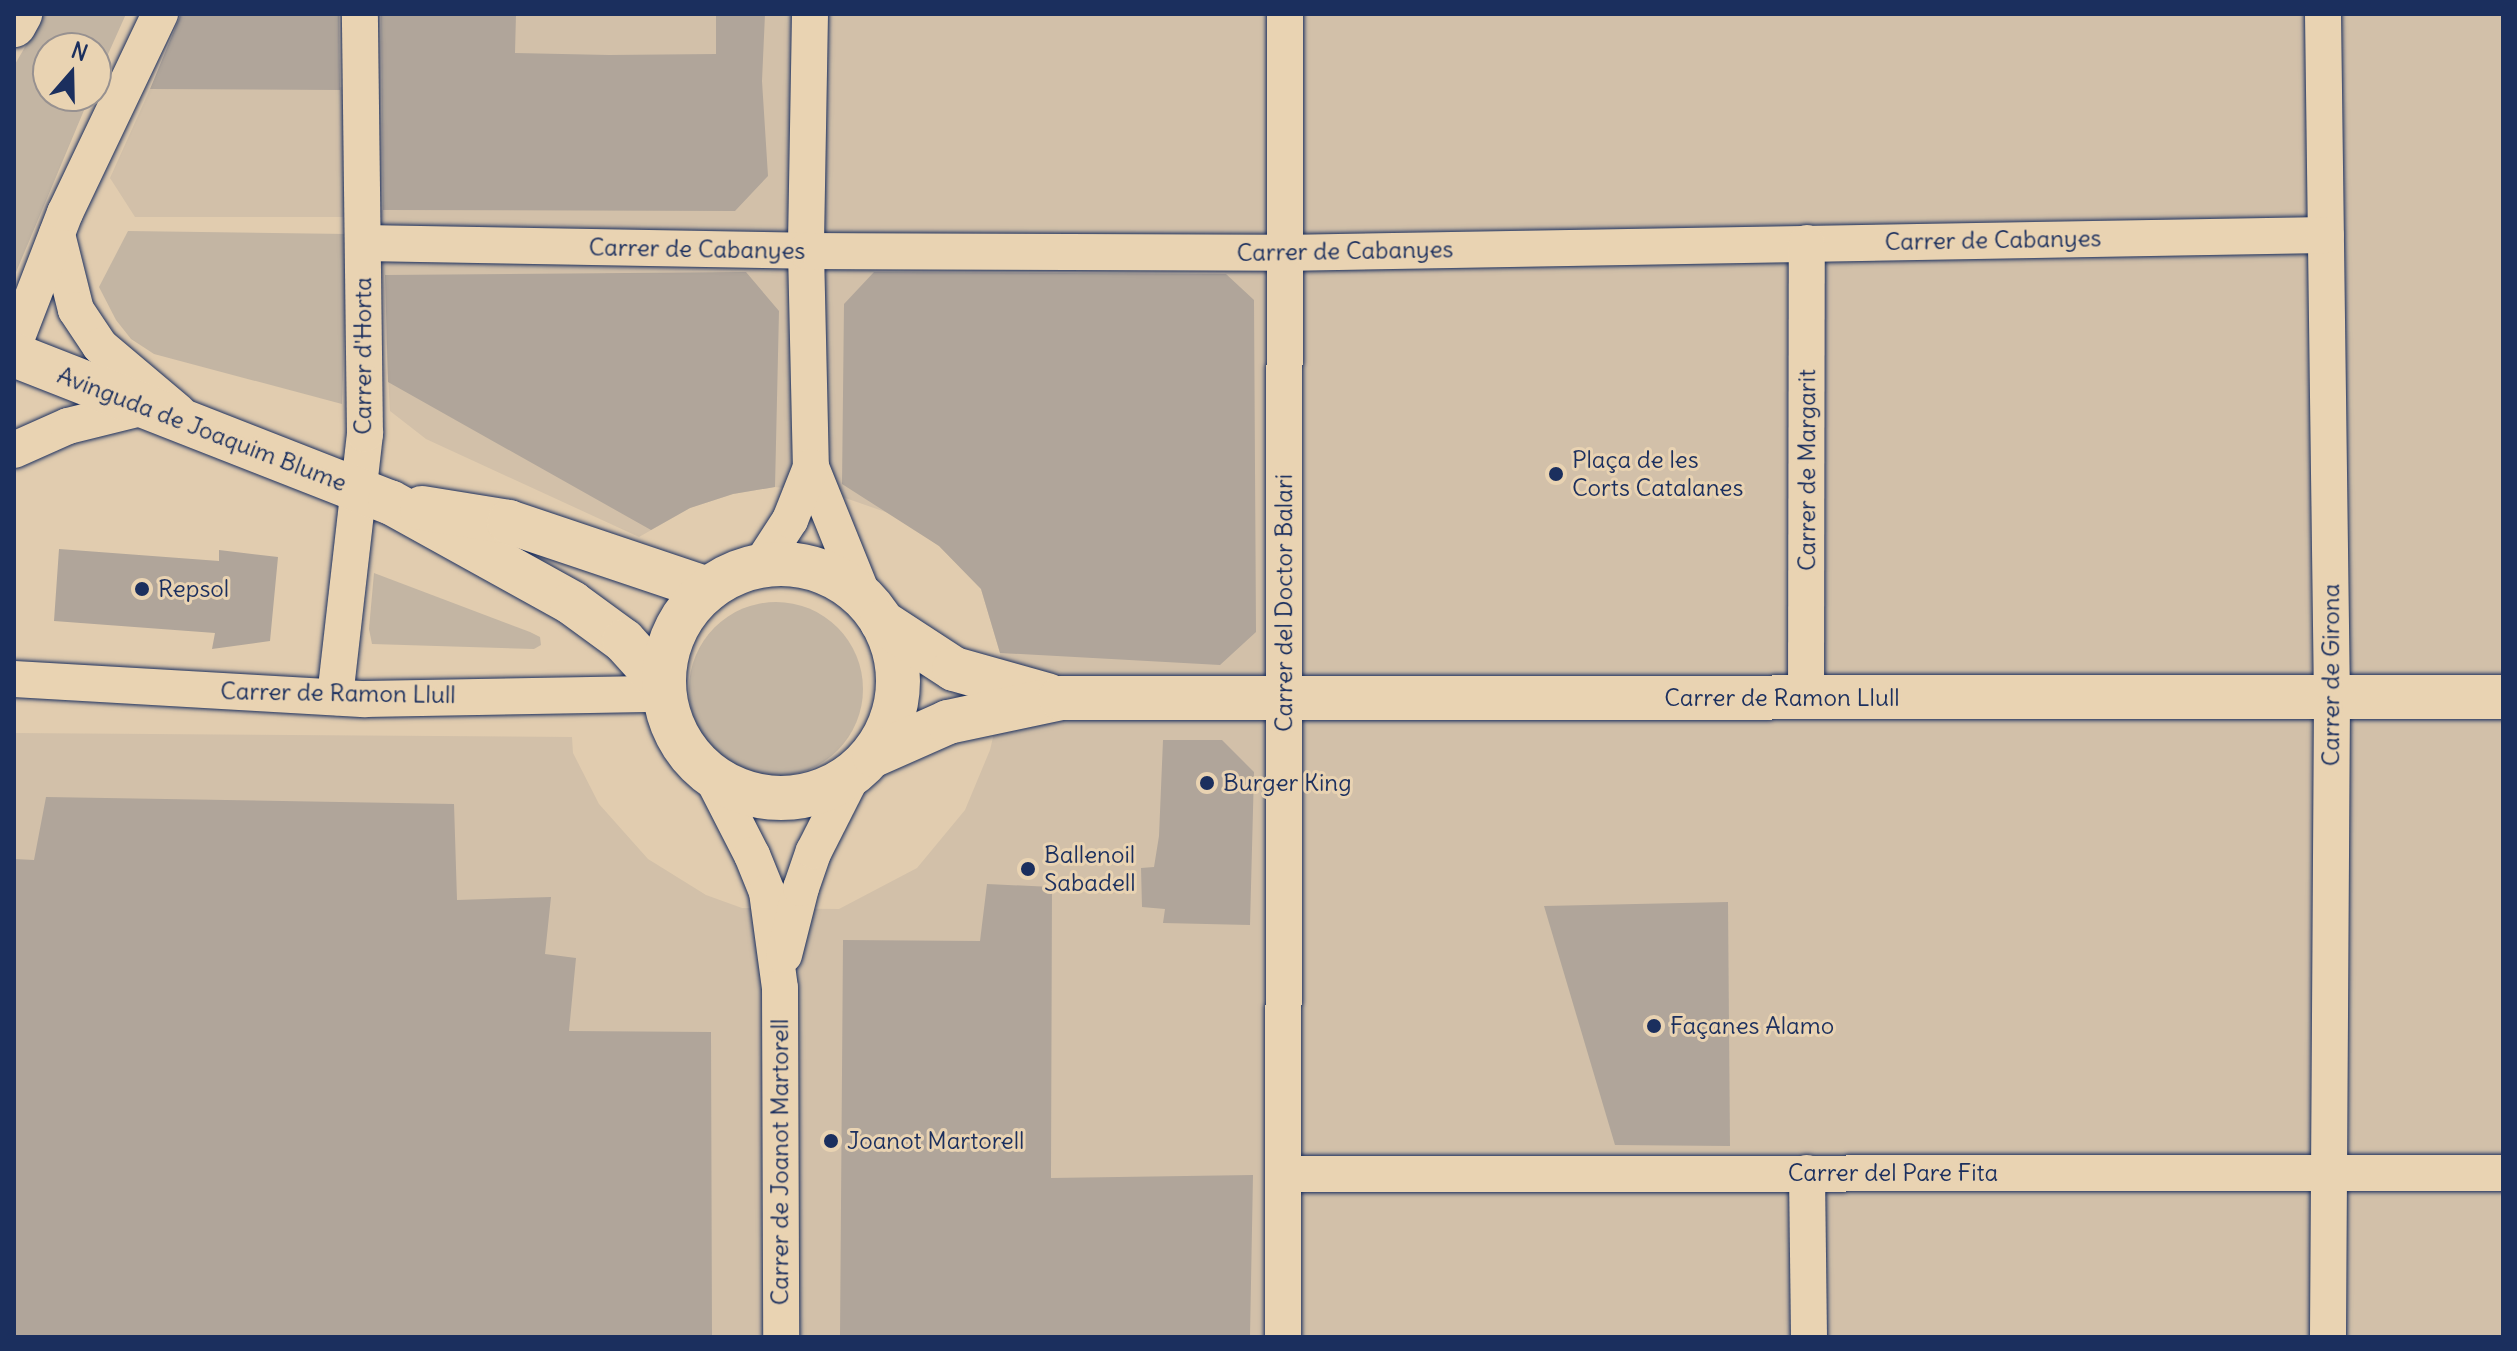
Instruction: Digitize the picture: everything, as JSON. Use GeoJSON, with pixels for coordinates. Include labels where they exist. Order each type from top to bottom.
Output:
{"type":"FeatureCollection","features":[{"type":"Feature","properties":{"kind":"main road"},"geometry":{"type":"LineString","coordinates":[[14,25],[20,14]]}},
{"type":"Feature","properties":{"kind":"main road","name":"Avinguda de Joaquim Blume"},"geometry":{"type":"LineString","coordinates":[[14,355],[374,496]]}},
{"type":"Feature","properties":{"kind":"main road"},"geometry":{"type":"LineString","coordinates":[[374,496],[509,522],[708,589]]}},
{"type":"Feature","properties":{"kind":"main road"},"geometry":{"type":"LineString","coordinates":[[374,496],[582,609],[624,641],[662,688],[681,742],[712,777],[736,789],[777,798],[818,792],[948,722],[1061,698]]}},
{"type":"Feature","properties":{"kind":"main road"},"geometry":{"type":"LineString","coordinates":[[662,688],[664,660],[677,627],[708,589],[731,575],[760,566],[800,566],[832,576],[954,669],[1061,698]]}},
{"type":"Feature","properties":{"kind":"main road"},"geometry":{"type":"LineString","coordinates":[[862,768],[884,736],[897,697],[899,673],[872,608]]}},
{"type":"Feature","properties":{"kind":"main road","name":"Carrer de Ramon Llull"},"geometry":{"type":"LineString","coordinates":[[1061,698],[2503,697]]}},
{"type":"Feature","properties":{"kind":"street"},"geometry":{"type":"LineString","coordinates":[[14,345],[103,128],[160,14]]}},
{"type":"Feature","properties":{"kind":"street","name":"Carrer d'Horta"},"geometry":{"type":"LineString","coordinates":[[335,697],[374,496],[365,434],[360,14]]}},
{"type":"Feature","properties":{"kind":"street"},"geometry":{"type":"LineString","coordinates":[[810,14],[806,251],[811,467],[872,608]]}},
{"type":"Feature","properties":{"kind":"street","name":"Carrer del Doctor Balari"},"geometry":{"type":"LineString","coordinates":[[1283,1337],[1282,253],[1285,14]]}},
{"type":"Feature","properties":{"kind":"street","name":"Carrer de Girona"},"geometry":{"type":"LineString","coordinates":[[2323,14],[2332,698],[2328,1337]]}},
{"type":"Feature","properties":{"kind":"street"},"geometry":{"type":"LineString","coordinates":[[57,234],[76,310],[100,346],[194,426]]}},
{"type":"Feature","properties":{"kind":"street","name":"Carrer de Cabanyes"},"geometry":{"type":"LineString","coordinates":[[363,243],[806,251],[1282,253],[2326,235]]}},
{"type":"Feature","properties":{"kind":"street","name":"Carrer de Margarit"},"geometry":{"type":"LineString","coordinates":[[1806,697],[1807,243]]}},
{"type":"Feature","properties":{"kind":"street"},"geometry":{"type":"LineString","coordinates":[[14,450],[68,426],[145,407]]}},
{"type":"Feature","properties":{"kind":"street"},"geometry":{"type":"LineString","coordinates":[[760,566],[790,520],[811,467]]}},
{"type":"Feature","properties":{"kind":"street","name":"Carrer de Ramon Llull"},"geometry":{"type":"LineString","coordinates":[[14,679],[335,697],[662,688]]}},
{"type":"Feature","properties":{"kind":"street","name":"Carrer de Joanot Martorell"},"geometry":{"type":"LineString","coordinates":[[780,988],[787,936],[801,888],[827,820],[862,768]]}},
{"type":"Feature","properties":{"kind":"street","name":"Carrer de Joanot Martorell"},"geometry":{"type":"LineString","coordinates":[[712,777],[752,855],[767,892],[780,988],[781,1337]]}},
{"type":"Feature","properties":{"kind":"street"},"geometry":{"type":"LineString","coordinates":[[1807,1173],[1809,1337]]}},
{"type":"Feature","properties":{"kind":"street","name":"Carrer del Pare Fita"},"geometry":{"type":"LineString","coordinates":[[1283,1174],[2503,1173]]}},
{"type":"Feature","properties":{"kind":"shaded area"},"geometry":{"type":"Polygon","coordinates":[[[44,14],[126,14],[112,45],[112,32],[34,32],[44,14]]]}},
{"type":"Feature","properties":{"kind":"shaded area"},"geometry":{"type":"Polygon","coordinates":[[[377,14],[2503,14],[2503,1337],[14,1337],[14,733],[572,737],[573,753],[599,804],[648,859],[706,895],[742,908],[839,909],[917,868],[965,810],[990,750],[1004,691],[1000,653],[981,589],[939,546],[897,516],[831,493],[775,487],[733,494],[690,508],[639,537],[426,439],[390,411],[379,217],[135,217],[110,178],[150,89],[375,87],[377,14]]]}},
{"type":"Feature","properties":{"kind":"shaded area"},"geometry":{"type":"Polygon","coordinates":[[[32,35],[32,112],[83,112],[14,277],[14,66],[32,35]]]}},
{"type":"Feature","properties":{"kind":"shaded area"},"geometry":{"type":"Polygon","coordinates":[[[128,231],[348,234],[342,404],[154,354],[131,339],[116,320],[99,287],[128,231]]]}},
{"type":"Feature","properties":{"kind":"shaded area"},"geometry":{"type":"Polygon","coordinates":[[[374,573],[530,632],[540,637],[541,645],[534,649],[372,644],[369,629],[374,573]]]}},
{"type":"Feature","properties":{"kind":"shaded area"},"geometry":{"type":"Polygon","coordinates":[[[776,602],[809,608],[838,627],[857,656],[863,689],[857,722],[838,751],[809,770],[776,776],[743,770],[714,751],[695,722],[689,689],[695,656],[714,627],[743,608],[776,602]]]}},
{"type":"Feature","properties":{"kind":"building"},"geometry":{"type":"Polygon","coordinates":[[[181,14],[339,14],[340,90],[150,89],[181,14]]]}},
{"type":"Feature","properties":{"kind":"building"},"geometry":{"type":"Polygon","coordinates":[[[381,14],[516,14],[515,53],[609,55],[716,54],[716,14],[765,14],[762,81],[768,176],[735,211],[383,210],[381,14]]]}},
{"type":"Feature","properties":{"kind":"building"},"geometry":{"type":"Polygon","coordinates":[[[746,272],[779,311],[775,487],[733,494],[690,508],[651,530],[388,382],[385,275],[746,272]]]}},
{"type":"Feature","properties":{"kind":"building"},"geometry":{"type":"Polygon","coordinates":[[[874,272],[1226,274],[1254,300],[1256,632],[1220,665],[1000,653],[981,589],[939,546],[842,484],[844,304],[874,272]]]}},
{"type":"Feature","properties":{"kind":"building"},"geometry":{"type":"Polygon","coordinates":[[[59,549],[219,561],[219,550],[278,557],[270,641],[212,649],[215,633],[54,621],[59,549]]]}},
{"type":"Feature","properties":{"kind":"building"},"geometry":{"type":"Polygon","coordinates":[[[1163,740],[1222,740],[1254,772],[1250,925],[1163,923],[1165,909],[1142,907],[1141,868],[1154,867],[1159,836],[1163,740]]]}},
{"type":"Feature","properties":{"kind":"building"},"geometry":{"type":"Polygon","coordinates":[[[46,797],[454,804],[457,900],[551,897],[545,954],[576,958],[569,1031],[711,1032],[712,1337],[14,1337],[14,859],[34,860],[46,797]]]}},
{"type":"Feature","properties":{"kind":"building"},"geometry":{"type":"Polygon","coordinates":[[[987,884],[1052,887],[1051,1178],[1253,1175],[1250,1337],[840,1337],[843,940],[980,941],[987,884]]]}},
{"type":"Feature","properties":{"kind":"building","name":"Façanes Alamo"},"geometry":{"type":"Polygon","coordinates":[[[1728,902],[1730,1146],[1615,1145],[1544,906],[1728,902]]]}},
{"type":"Feature","properties":{"kind":"place","name":"Plaça de les Corts Catalanes"},"geometry":{"type":"Point","coordinates":[1556,474]}},
{"type":"Feature","properties":{"kind":"place","name":"Repsol"},"geometry":{"type":"Point","coordinates":[142,589]}},
{"type":"Feature","properties":{"kind":"place","name":"Burger King"},"geometry":{"type":"Point","coordinates":[1207,783]}},
{"type":"Feature","properties":{"kind":"place","name":"Ballenoil Sabadell"},"geometry":{"type":"Point","coordinates":[1028,869]}},
{"type":"Feature","properties":{"kind":"place","name":"Façanes Alamo"},"geometry":{"type":"Point","coordinates":[1654,1026]}},
{"type":"Feature","properties":{"kind":"place","name":"Joanot Martorell"},"geometry":{"type":"Point","coordinates":[831,1141]}}]}
